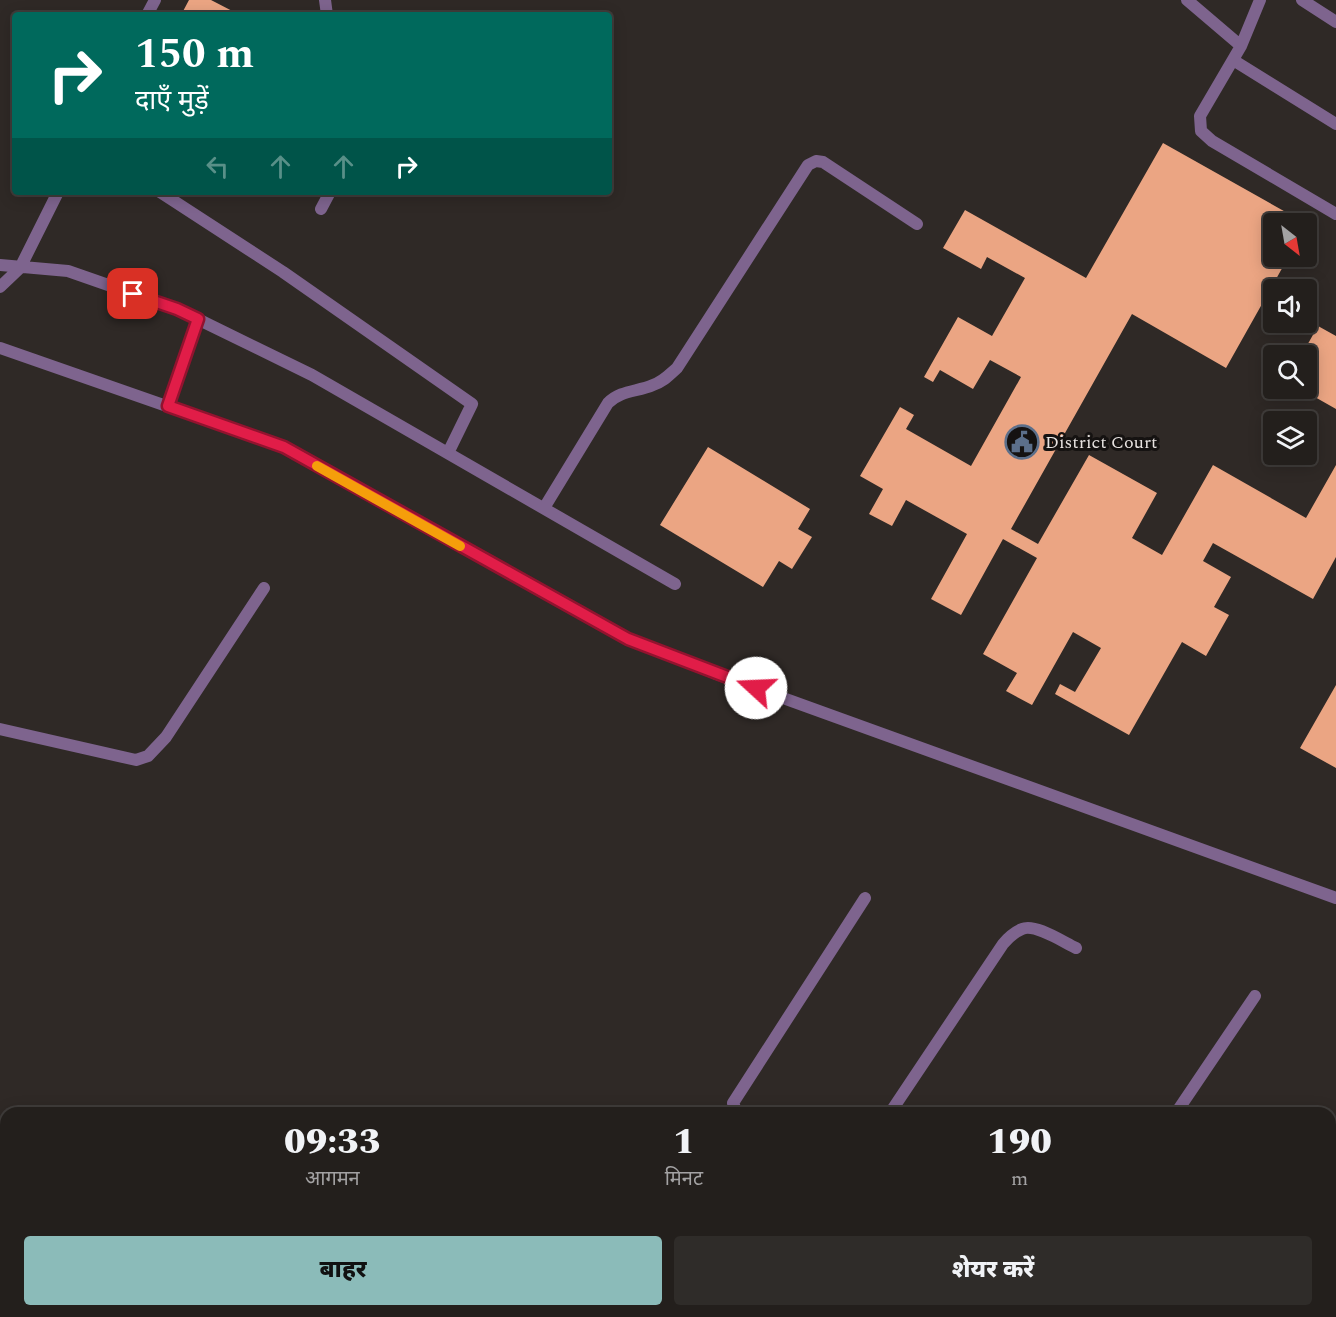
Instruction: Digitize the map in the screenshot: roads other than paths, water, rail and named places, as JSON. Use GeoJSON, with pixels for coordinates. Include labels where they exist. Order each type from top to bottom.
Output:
{"type":"FeatureCollection","features":[{"type":"Feature","properties":{"kind":"street"},"geometry":{"type":"LineString","coordinates":[[1187,0],[1241,46]]}},
{"type":"Feature","properties":{"kind":"street"},"geometry":{"type":"LineString","coordinates":[[1260,0],[1241,46],[1200,116],[1201,131],[1212,141],[1336,214]]}},
{"type":"Feature","properties":{"kind":"street"},"geometry":{"type":"LineString","coordinates":[[1302,0],[1336,22]]}},
{"type":"Feature","properties":{"kind":"street"},"geometry":{"type":"LineString","coordinates":[[1233,60],[1336,124]]}},
{"type":"Feature","properties":{"kind":"street"},"geometry":{"type":"LineString","coordinates":[[544,508],[608,403],[615,396],[624,392],[663,381],[677,368],[808,165],[816,161],[823,162],[917,224]]}},
{"type":"Feature","properties":{"kind":"street"},"geometry":{"type":"LineString","coordinates":[[0,287],[20,268],[56,195]]}},
{"type":"Feature","properties":{"kind":"street"},"geometry":{"type":"LineString","coordinates":[[165,195],[283,272],[472,404],[448,453]]}},
{"type":"Feature","properties":{"kind":"street"},"geometry":{"type":"LineString","coordinates":[[321,209],[328,195]]}},
{"type":"Feature","properties":{"kind":"street"},"geometry":{"type":"LineString","coordinates":[[0,265],[68,271],[177,309],[312,375],[675,584]]}},
{"type":"Feature","properties":{"kind":"street"},"geometry":{"type":"LineString","coordinates":[[168,406],[198,319]]}},
{"type":"Feature","properties":{"kind":"street"},"geometry":{"type":"LineString","coordinates":[[0,348],[284,447],[628,639],[714,673],[1336,898]]}},
{"type":"Feature","properties":{"kind":"street"},"geometry":{"type":"LineString","coordinates":[[0,729],[136,760],[148,756],[166,737],[264,588]]}},
{"type":"Feature","properties":{"kind":"street"},"geometry":{"type":"LineString","coordinates":[[735,1107],[733,1103],[865,898]]}},
{"type":"Feature","properties":{"kind":"street"},"geometry":{"type":"LineString","coordinates":[[894,1107],[1003,944],[1012,935],[1024,927],[1035,928],[1076,948]]}},
{"type":"Feature","properties":{"kind":"street"},"geometry":{"type":"LineString","coordinates":[[1180,1107],[1255,996]]}},
{"type":"Feature","properties":{"kind":"place","name":"District Court"},"geometry":{"type":"Point","coordinates":[1022,442]}}]}
